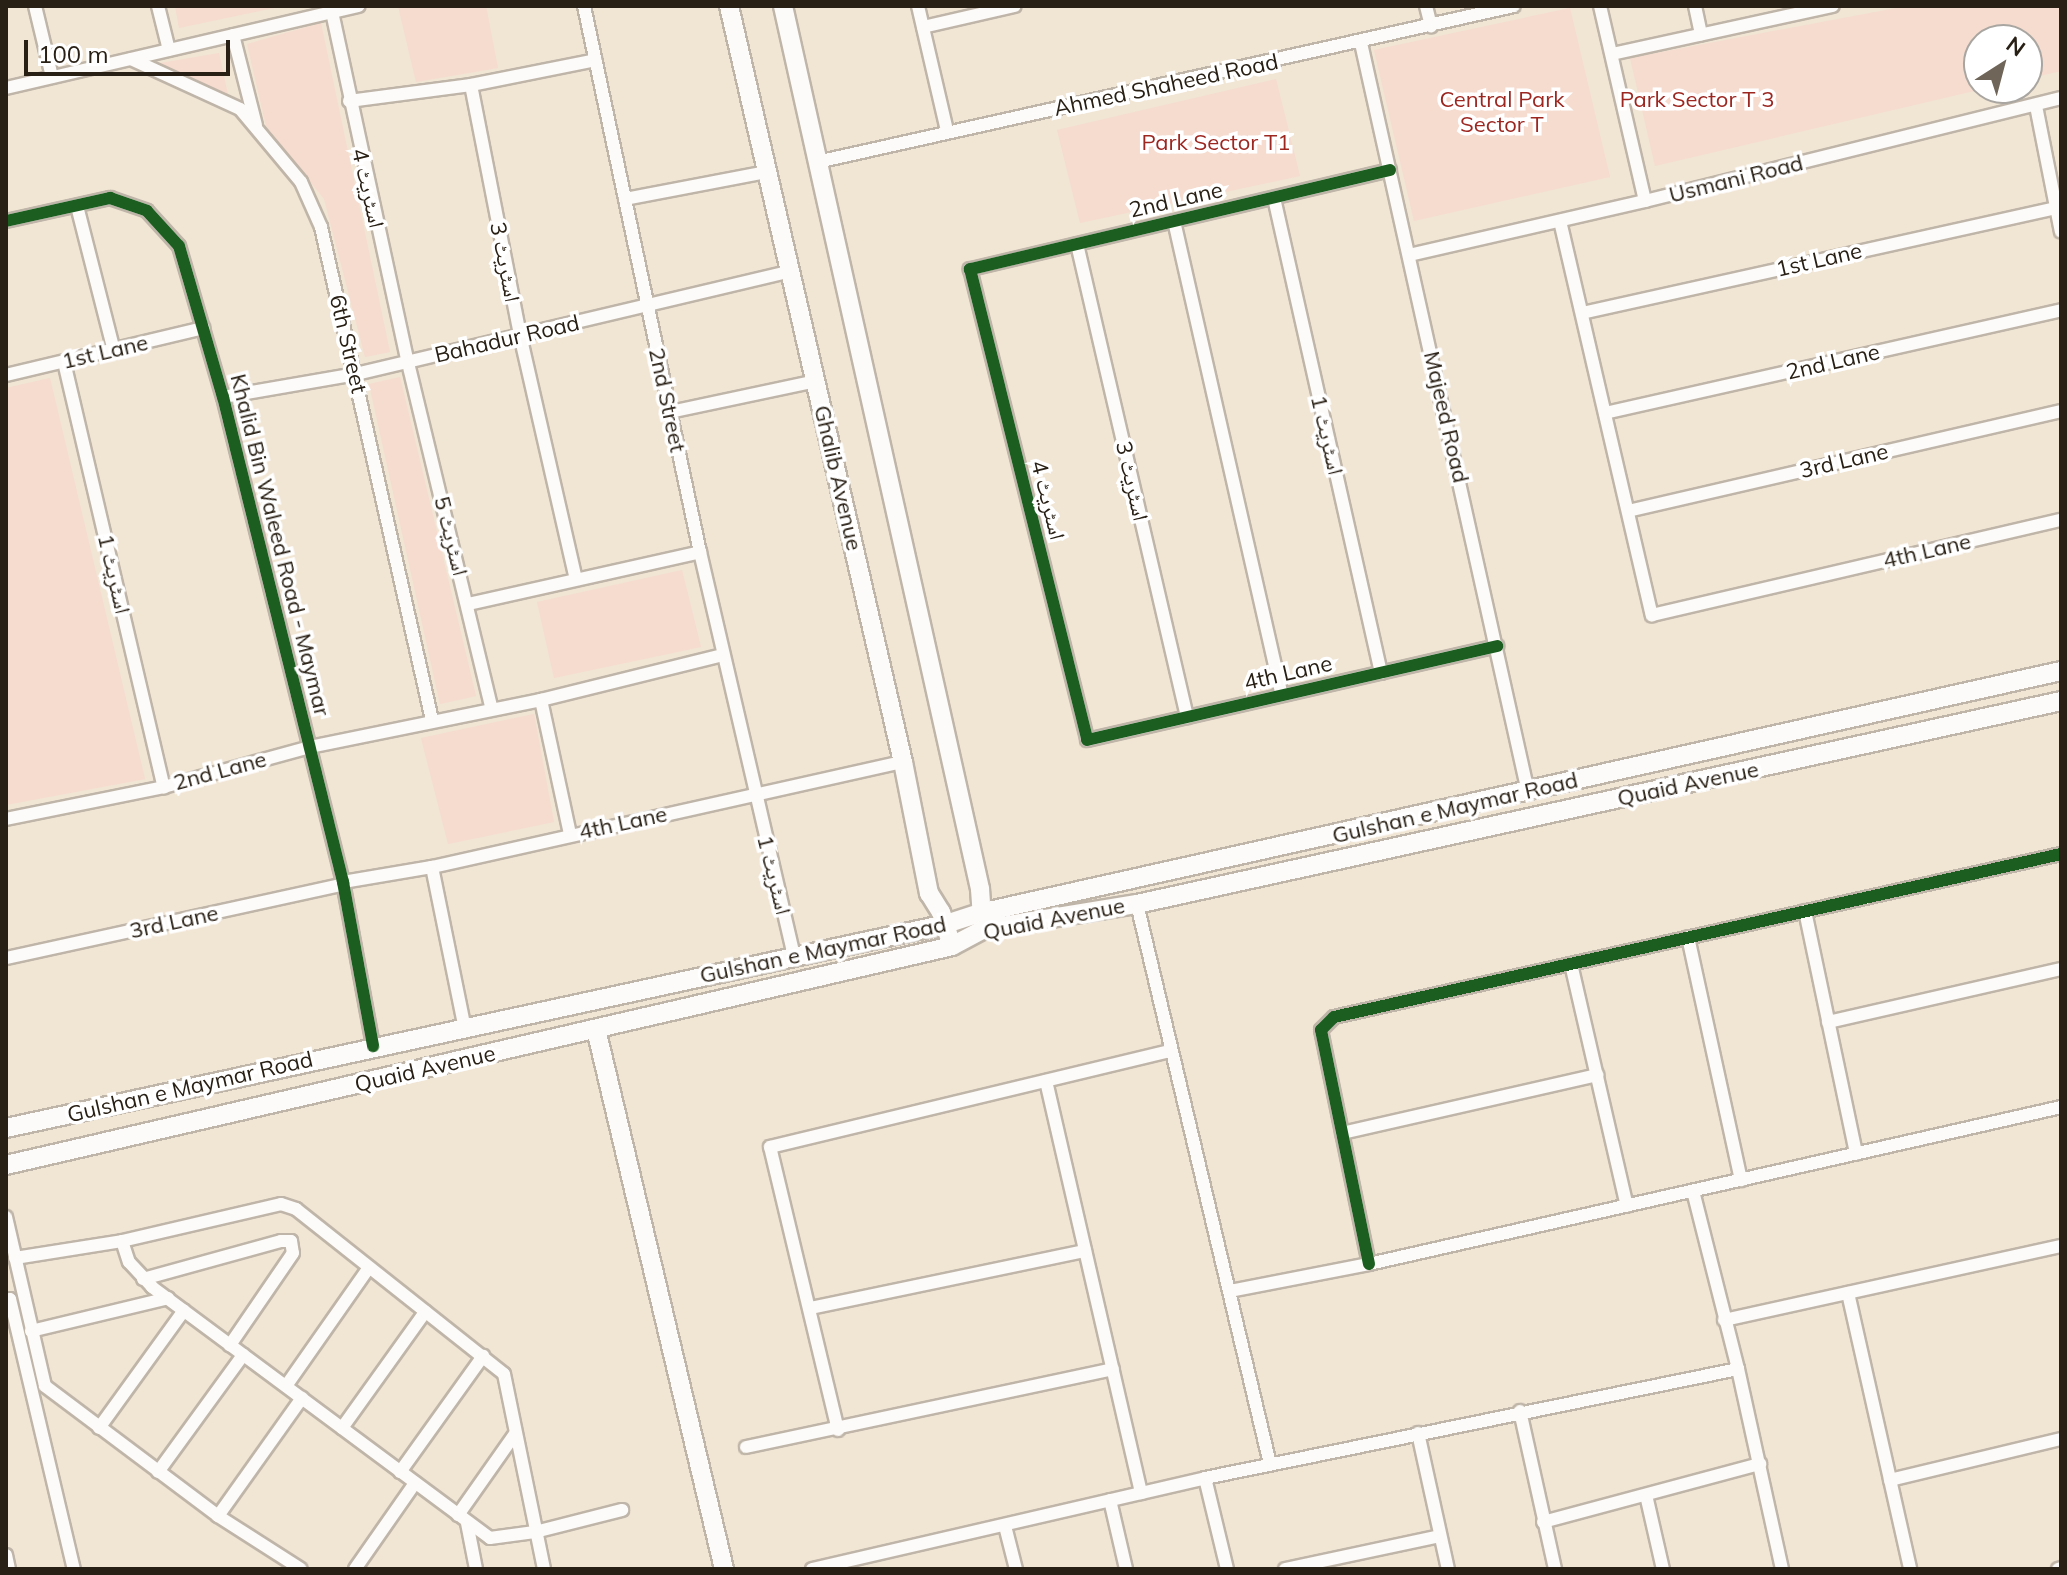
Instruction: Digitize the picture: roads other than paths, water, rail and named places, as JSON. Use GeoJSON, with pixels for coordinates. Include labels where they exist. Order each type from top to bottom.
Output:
{"type":"FeatureCollection","features":[{"type":"Feature","properties":{"kind":"main road","name":"Ghalib Avenue"},"geometry":{"type":"LineString","coordinates":[[729,6],[903,762],[929,893],[946,924],[952,946]]}},
{"type":"Feature","properties":{"kind":"main road"},"geometry":{"type":"LineString","coordinates":[[783,6],[980,889],[982,921]]}},
{"type":"Feature","properties":{"kind":"main road","name":"Gulshan e Maymar Road"},"geometry":{"type":"LineString","coordinates":[[6,1128],[946,924],[982,921],[1528,792],[2061,671]]}},
{"type":"Feature","properties":{"kind":"main road","name":"Quaid Avenue"},"geometry":{"type":"LineString","coordinates":[[6,1165],[952,946],[982,921],[1137,904],[2061,701]]}},
{"type":"Feature","properties":{"kind":"main road"},"geometry":{"type":"LineString","coordinates":[[596,1029],[724,1569]]}},
{"type":"Feature","properties":{"kind":"street"},"geometry":{"type":"LineString","coordinates":[[35,6],[52,77]]}},
{"type":"Feature","properties":{"kind":"street"},"geometry":{"type":"LineString","coordinates":[[158,6],[169,50]]}},
{"type":"Feature","properties":{"kind":"street"},"geometry":{"type":"LineString","coordinates":[[6,88],[359,6]]}},
{"type":"Feature","properties":{"kind":"street","name":"2nd Street"},"geometry":{"type":"LineString","coordinates":[[584,6],[754,794]]}},
{"type":"Feature","properties":{"kind":"street"},"geometry":{"type":"LineString","coordinates":[[918,6],[947,131]]}},
{"type":"Feature","properties":{"kind":"street"},"geometry":{"type":"LineString","coordinates":[[923,27],[1015,6]]}},
{"type":"Feature","properties":{"kind":"street"},"geometry":{"type":"LineString","coordinates":[[1426,6],[1431,26]]}},
{"type":"Feature","properties":{"kind":"street","name":"Ahmed Shaheed Road"},"geometry":{"type":"LineString","coordinates":[[817,162],[947,131],[1361,43],[1514,6]]}},
{"type":"Feature","properties":{"kind":"street"},"geometry":{"type":"LineString","coordinates":[[1600,6],[1645,201]]}},
{"type":"Feature","properties":{"kind":"street"},"geometry":{"type":"LineString","coordinates":[[1695,6],[1701,34]]}},
{"type":"Feature","properties":{"kind":"street"},"geometry":{"type":"LineString","coordinates":[[1612,54],[1803,10],[1833,6]]}},
{"type":"Feature","properties":{"kind":"street","name":"اسٹریٹ 4"},"geometry":{"type":"LineString","coordinates":[[332,12],[408,363]]}},
{"type":"Feature","properties":{"kind":"street"},"geometry":{"type":"LineString","coordinates":[[233,35],[257,128]]}},
{"type":"Feature","properties":{"kind":"street","name":"Majeed Road"},"geometry":{"type":"LineString","coordinates":[[1361,43],[1528,792]]}},
{"type":"Feature","properties":{"kind":"street","name":"6th Street"},"geometry":{"type":"LineString","coordinates":[[131,59],[240,109],[301,182],[321,227],[432,720]]}},
{"type":"Feature","properties":{"kind":"street"},"geometry":{"type":"LineString","coordinates":[[349,101],[471,85],[596,60]]}},
{"type":"Feature","properties":{"kind":"street","name":"اسٹریٹ 3"},"geometry":{"type":"LineString","coordinates":[[471,85],[520,335],[576,579]]}},
{"type":"Feature","properties":{"kind":"street","name":"Usmani Road"},"geometry":{"type":"LineString","coordinates":[[1409,255],[1645,201],[2061,98]]}},
{"type":"Feature","properties":{"kind":"street"},"geometry":{"type":"LineString","coordinates":[[2036,106],[2061,232]]}},
{"type":"Feature","properties":{"kind":"street","name":"2nd Lane"},"geometry":{"type":"LineString","coordinates":[[970,269],[1390,170]]}},
{"type":"Feature","properties":{"kind":"street"},"geometry":{"type":"LineString","coordinates":[[625,199],[766,172]]}},
{"type":"Feature","properties":{"kind":"street","name":"Khalid Bin Waleed Road - Maymar"},"geometry":{"type":"LineString","coordinates":[[6,221],[110,198],[147,211],[160,221],[179,246],[223,397],[310,747],[342,884],[373,1046]]}},
{"type":"Feature","properties":{"kind":"street","name":"اسٹریٹ 1"},"geometry":{"type":"LineString","coordinates":[[1274,198],[1381,673]]}},
{"type":"Feature","properties":{"kind":"street"},"geometry":{"type":"LineString","coordinates":[[77,206],[114,351]]}},
{"type":"Feature","properties":{"kind":"street","name":"1st Lane"},"geometry":{"type":"LineString","coordinates":[[1582,313],[2055,208]]}},
{"type":"Feature","properties":{"kind":"street"},"geometry":{"type":"LineString","coordinates":[[1174,221],[1282,695]]}},
{"type":"Feature","properties":{"kind":"street"},"geometry":{"type":"LineString","coordinates":[[1560,221],[1628,511]]}},
{"type":"Feature","properties":{"kind":"street","name":"اسٹریٹ 3"},"geometry":{"type":"LineString","coordinates":[[1077,244],[1187,717]]}},
{"type":"Feature","properties":{"kind":"street","name":"اسٹریٹ 4"},"geometry":{"type":"LineString","coordinates":[[970,269],[1087,740]]}},
{"type":"Feature","properties":{"kind":"street","name":"Bahadur Road"},"geometry":{"type":"LineString","coordinates":[[223,397],[408,363],[789,272]]}},
{"type":"Feature","properties":{"kind":"street","name":"2nd Lane"},"geometry":{"type":"LineString","coordinates":[[1605,413],[2061,310]]}},
{"type":"Feature","properties":{"kind":"street","name":"1st Lane"},"geometry":{"type":"LineString","coordinates":[[6,375],[203,328]]}},
{"type":"Feature","properties":{"kind":"street","name":"اسٹریٹ 1"},"geometry":{"type":"LineString","coordinates":[[64,362],[164,787]]}},
{"type":"Feature","properties":{"kind":"street","name":"اسٹریٹ 5"},"geometry":{"type":"LineString","coordinates":[[408,363],[492,709]]}},
{"type":"Feature","properties":{"kind":"street"},"geometry":{"type":"LineString","coordinates":[[670,412],[816,381]]}},
{"type":"Feature","properties":{"kind":"street","name":"3rd Lane"},"geometry":{"type":"LineString","coordinates":[[1628,511],[2061,411]]}},
{"type":"Feature","properties":{"kind":"street","name":"4th Lane"},"geometry":{"type":"LineString","coordinates":[[1628,511],[1652,615],[2061,520]]}},
{"type":"Feature","properties":{"kind":"street"},"geometry":{"type":"LineString","coordinates":[[468,604],[700,552]]}},
{"type":"Feature","properties":{"kind":"street","name":"4th Lane"},"geometry":{"type":"LineString","coordinates":[[1087,740],[1497,646]]}},
{"type":"Feature","properties":{"kind":"street"},"geometry":{"type":"LineString","coordinates":[[432,720],[541,700],[723,655]]}},
{"type":"Feature","properties":{"kind":"street"},"geometry":{"type":"LineString","coordinates":[[541,700],[570,834]]}},
{"type":"Feature","properties":{"kind":"street","name":"2nd Lane"},"geometry":{"type":"LineString","coordinates":[[6,819],[164,787],[310,747],[432,720]]}},
{"type":"Feature","properties":{"kind":"street","name":"4th Lane"},"geometry":{"type":"LineString","coordinates":[[342,884],[432,867],[903,762]]}},
{"type":"Feature","properties":{"kind":"street","name":"اسٹریٹ 1"},"geometry":{"type":"LineString","coordinates":[[754,794],[794,957]]}},
{"type":"Feature","properties":{"kind":"street"},"geometry":{"type":"LineString","coordinates":[[1369,1264],[1321,1030],[1334,1017],[2061,854]]}},
{"type":"Feature","properties":{"kind":"street"},"geometry":{"type":"LineString","coordinates":[[432,867],[465,1029]]}},
{"type":"Feature","properties":{"kind":"street","name":"3rd Lane"},"geometry":{"type":"LineString","coordinates":[[6,958],[342,884]]}},
{"type":"Feature","properties":{"kind":"street"},"geometry":{"type":"LineString","coordinates":[[1137,904],[1270,1464]]}},
{"type":"Feature","properties":{"kind":"street"},"geometry":{"type":"LineString","coordinates":[[1805,911],[1856,1154]]}},
{"type":"Feature","properties":{"kind":"street"},"geometry":{"type":"LineString","coordinates":[[1688,937],[1741,1180]]}},
{"type":"Feature","properties":{"kind":"street"},"geometry":{"type":"LineString","coordinates":[[1571,964],[1627,1206]]}},
{"type":"Feature","properties":{"kind":"street"},"geometry":{"type":"LineString","coordinates":[[1828,1022],[2061,969]]}},
{"type":"Feature","properties":{"kind":"street"},"geometry":{"type":"LineString","coordinates":[[838,1430],[770,1147],[1171,1051]]}},
{"type":"Feature","properties":{"kind":"street"},"geometry":{"type":"LineString","coordinates":[[1342,1133],[1597,1075]]}},
{"type":"Feature","properties":{"kind":"street"},"geometry":{"type":"LineString","coordinates":[[1046,1081],[1141,1493]]}},
{"type":"Feature","properties":{"kind":"street"},"geometry":{"type":"LineString","coordinates":[[1230,1291],[1369,1264],[2061,1107]]}},
{"type":"Feature","properties":{"kind":"street"},"geometry":{"type":"LineString","coordinates":[[1693,1191],[1738,1369],[1782,1569]]}},
{"type":"Feature","properties":{"kind":"street"},"geometry":{"type":"LineString","coordinates":[[15,1258],[122,1241],[281,1204],[290,1205],[368,1269],[500,1369],[509,1383],[515,1434],[544,1569]]}},
{"type":"Feature","properties":{"kind":"street"},"geometry":{"type":"LineString","coordinates":[[6,1217],[45,1386],[218,1516],[301,1569]]}},
{"type":"Feature","properties":{"kind":"street"},"geometry":{"type":"LineString","coordinates":[[122,1241],[129,1262],[143,1279],[490,1538],[535,1532],[622,1510]]}},
{"type":"Feature","properties":{"kind":"street"},"geometry":{"type":"LineString","coordinates":[[143,1279],[281,1241],[291,1241],[293,1253],[230,1345]]}},
{"type":"Feature","properties":{"kind":"street"},"geometry":{"type":"LineString","coordinates":[[1724,1320],[2061,1246]]}},
{"type":"Feature","properties":{"kind":"street"},"geometry":{"type":"LineString","coordinates":[[811,1308],[1085,1251]]}},
{"type":"Feature","properties":{"kind":"street"},"geometry":{"type":"LineString","coordinates":[[286,1386],[368,1269]]}},
{"type":"Feature","properties":{"kind":"street"},"geometry":{"type":"LineString","coordinates":[[1848,1293],[1910,1569]]}},
{"type":"Feature","properties":{"kind":"street"},"geometry":{"type":"LineString","coordinates":[[31,1331],[168,1298]]}},
{"type":"Feature","properties":{"kind":"street"},"geometry":{"type":"LineString","coordinates":[[6,1300],[10,1299],[74,1569]]}},
{"type":"Feature","properties":{"kind":"street"},"geometry":{"type":"LineString","coordinates":[[99,1428],[184,1310]]}},
{"type":"Feature","properties":{"kind":"street"},"geometry":{"type":"LineString","coordinates":[[342,1428],[425,1312]]}},
{"type":"Feature","properties":{"kind":"street"},"geometry":{"type":"LineString","coordinates":[[158,1472],[243,1355]]}},
{"type":"Feature","properties":{"kind":"street"},"geometry":{"type":"LineString","coordinates":[[400,1472],[483,1356]]}},
{"type":"Feature","properties":{"kind":"street"},"geometry":{"type":"LineString","coordinates":[[746,1447],[838,1430],[1113,1369]]}},
{"type":"Feature","properties":{"kind":"street"},"geometry":{"type":"LineString","coordinates":[[812,1569],[1205,1478],[1520,1411],[1738,1369]]}},
{"type":"Feature","properties":{"kind":"street"},"geometry":{"type":"LineString","coordinates":[[218,1516],[302,1398]]}},
{"type":"Feature","properties":{"kind":"street"},"geometry":{"type":"LineString","coordinates":[[1520,1411],[1555,1569]]}},
{"type":"Feature","properties":{"kind":"street"},"geometry":{"type":"LineString","coordinates":[[1418,1433],[1448,1569]]}},
{"type":"Feature","properties":{"kind":"street"},"geometry":{"type":"LineString","coordinates":[[476,1569],[462,1519],[515,1434]]}},
{"type":"Feature","properties":{"kind":"street"},"geometry":{"type":"LineString","coordinates":[[1890,1480],[2061,1439]]}},
{"type":"Feature","properties":{"kind":"street"},"geometry":{"type":"LineString","coordinates":[[1543,1522],[1760,1464]]}},
{"type":"Feature","properties":{"kind":"street"},"geometry":{"type":"LineString","coordinates":[[1205,1478],[1227,1569]]}},
{"type":"Feature","properties":{"kind":"street"},"geometry":{"type":"LineString","coordinates":[[355,1569],[415,1483]]}},
{"type":"Feature","properties":{"kind":"street"},"geometry":{"type":"LineString","coordinates":[[1646,1495],[1663,1569]]}},
{"type":"Feature","properties":{"kind":"street"},"geometry":{"type":"LineString","coordinates":[[1110,1500],[1126,1569]]}},
{"type":"Feature","properties":{"kind":"street"},"geometry":{"type":"LineString","coordinates":[[1005,1526],[1016,1569]]}},
{"type":"Feature","properties":{"kind":"street"},"geometry":{"type":"LineString","coordinates":[[1285,1569],[1339,1563],[1440,1536]]}},
{"type":"Feature","properties":{"kind":"street"},"geometry":{"type":"LineString","coordinates":[[6,1555],[9,1569]]}},
{"type":"Feature","properties":{"kind":"park label","name":"Park Sector T 3"},"geometry":{"type":"Point","coordinates":[1697,100]}},
{"type":"Feature","properties":{"kind":"park label","name":"Central Park Sector T"},"geometry":{"type":"Point","coordinates":[1502,112]}},
{"type":"Feature","properties":{"kind":"park label","name":"Park Sector T1"},"geometry":{"type":"Point","coordinates":[1216,143]}}]}
